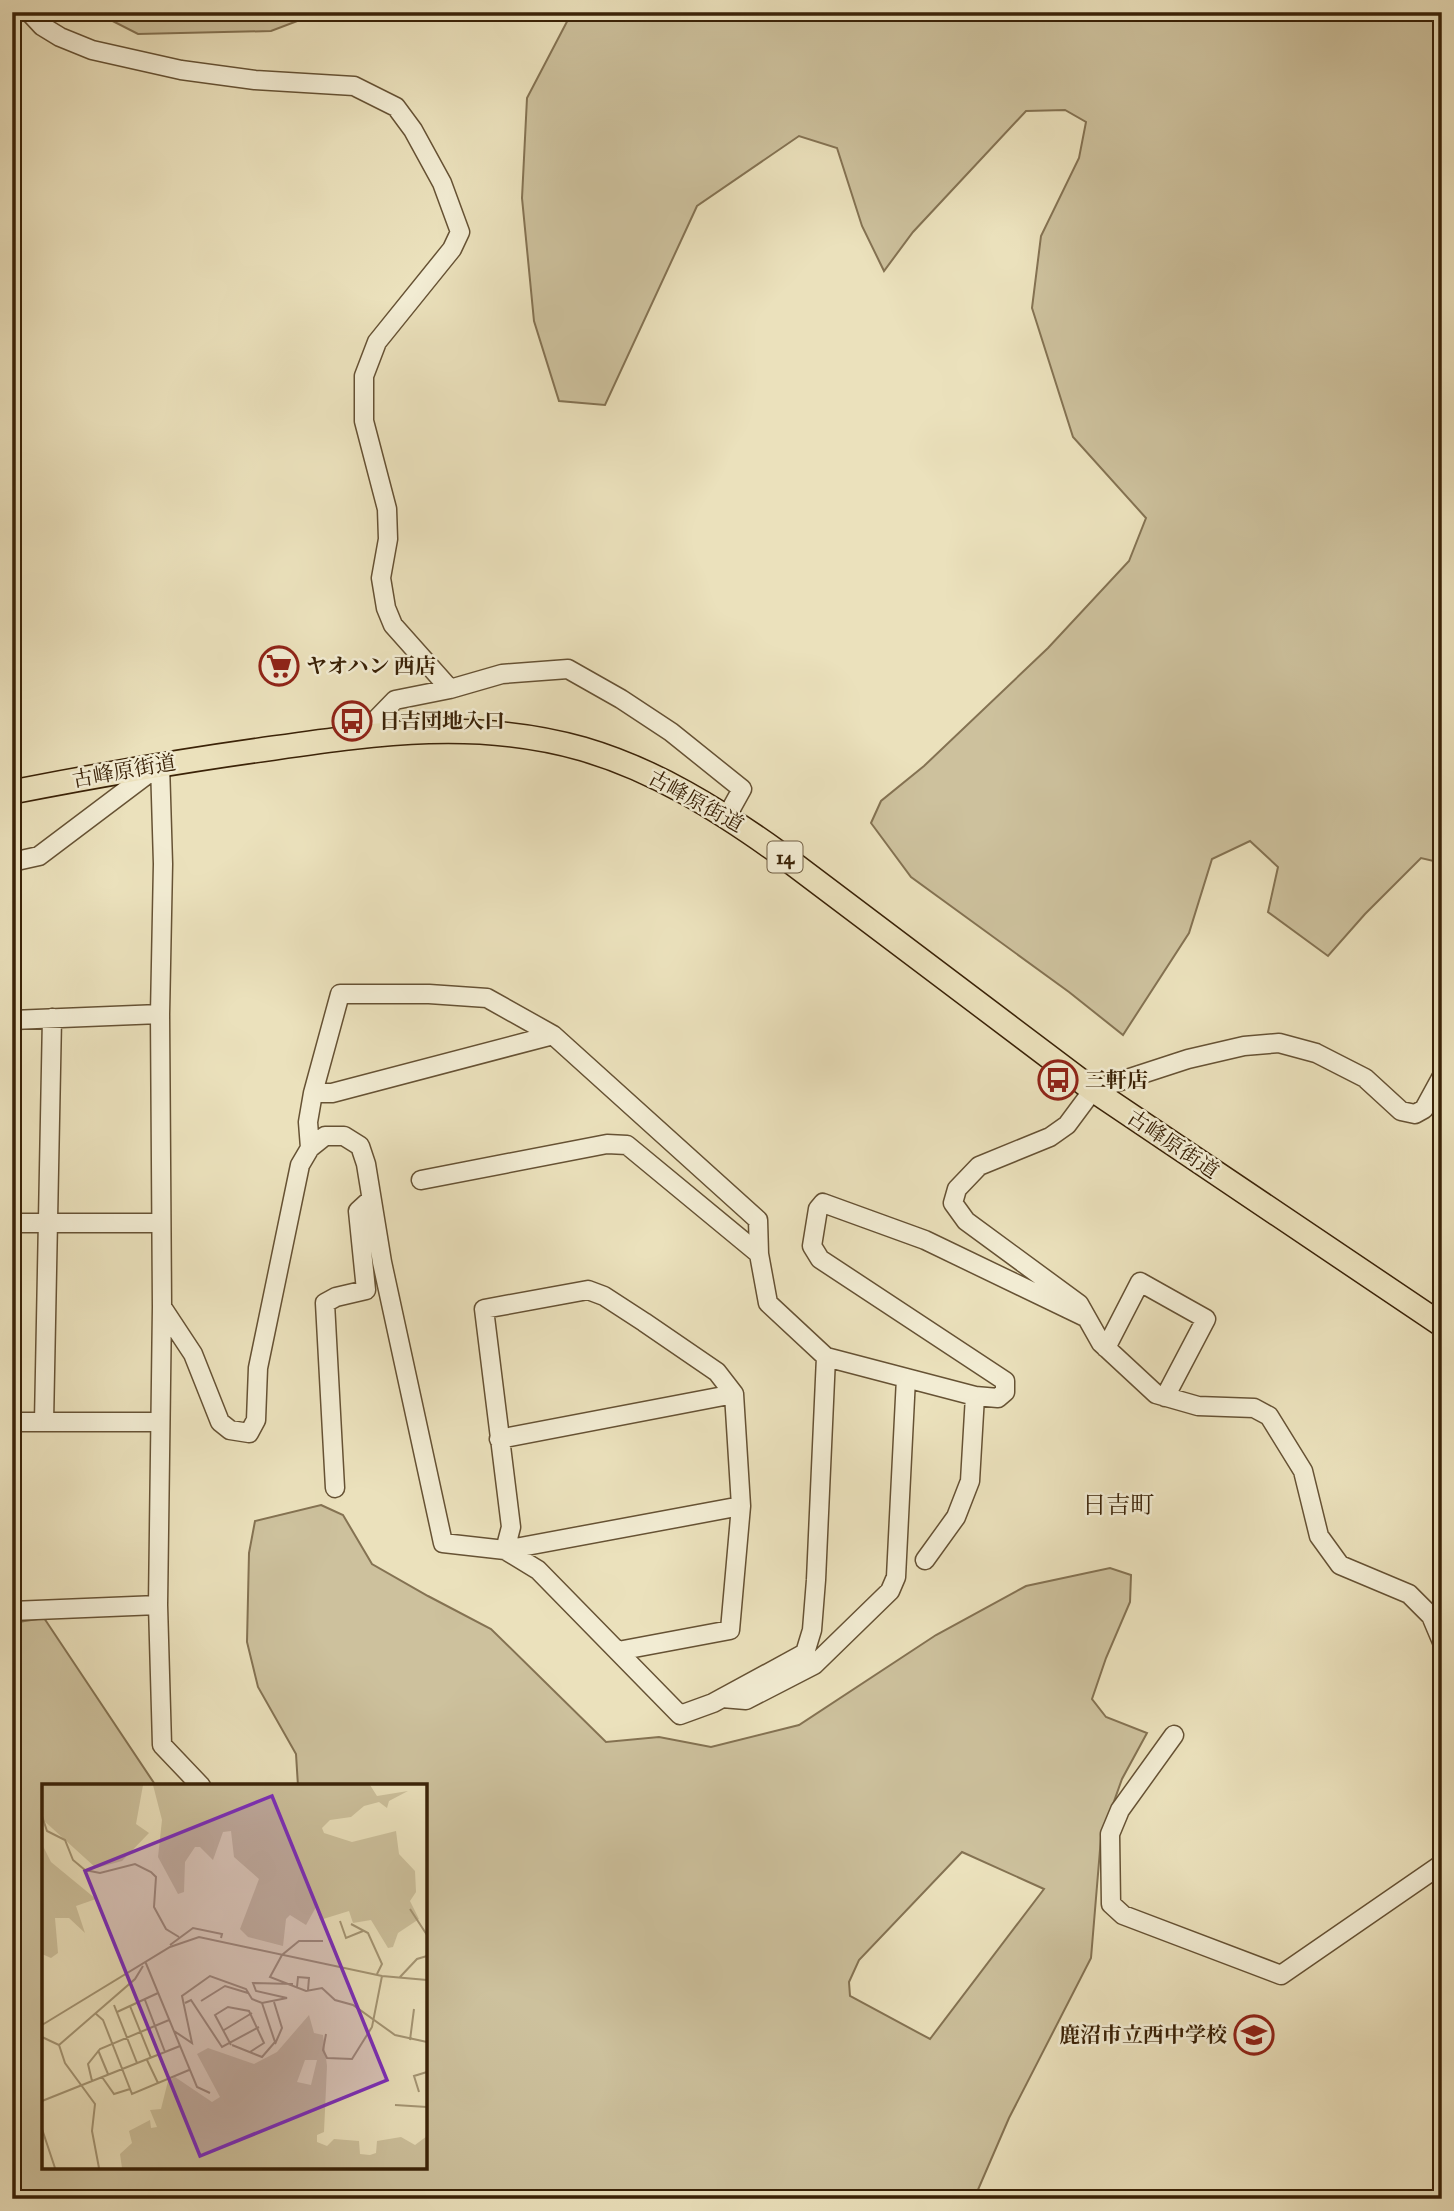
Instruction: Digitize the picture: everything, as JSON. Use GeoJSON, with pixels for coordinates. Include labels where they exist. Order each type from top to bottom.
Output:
{"type":"FeatureCollection","features":[{"type":"Feature","properties":{"kind":"main road","name":"古峰原街道"},"geometry":{"type":"LineString","coordinates":[[12,792],[160,764],[418,730],[477,731],[530,738],[583,749],[634,767],[727,816],[1093,1090],[1442,1325]]}},
{"type":"Feature","properties":{"kind":"street"},"geometry":{"type":"LineString","coordinates":[[29,12],[42,26],[81,46],[170,68],[255,80],[354,86],[396,107],[413,130],[442,183],[460,232],[453,249],[377,342],[364,376],[364,421],[387,509],[388,539],[381,578],[386,608],[394,625],[450,689]]}},
{"type":"Feature","properties":{"kind":"street"},"geometry":{"type":"LineString","coordinates":[[360,736],[395,700],[450,689],[502,674],[568,669],[671,732],[742,789],[727,816]]}},
{"type":"Feature","properties":{"kind":"street"},"geometry":{"type":"LineString","coordinates":[[12,862],[39,856],[160,764]]}},
{"type":"Feature","properties":{"kind":"street"},"geometry":{"type":"LineString","coordinates":[[160,764],[163,864],[160,1014],[162,1307],[158,1605],[162,1745],[199,1784]]}},
{"type":"Feature","properties":{"kind":"street"},"geometry":{"type":"LineString","coordinates":[[310,1148],[308,1122],[313,1093],[340,994],[429,994],[487,998],[553,1035],[758,1220],[759,1254],[768,1303],[826,1357],[975,1396],[998,1398],[1005,1392],[1005,1381],[820,1259],[812,1246],[818,1209],[823,1203],[925,1240],[1087,1318]]}},
{"type":"Feature","properties":{"kind":"street"},"geometry":{"type":"LineString","coordinates":[[12,1020],[160,1014]]}},
{"type":"Feature","properties":{"kind":"street"},"geometry":{"type":"LineString","coordinates":[[44,1422],[52,1018]]}},
{"type":"Feature","properties":{"kind":"street"},"geometry":{"type":"LineString","coordinates":[[313,1093],[332,1093],[553,1035]]}},
{"type":"Feature","properties":{"kind":"street"},"geometry":{"type":"LineString","coordinates":[[1442,1076],[1423,1109],[1415,1114],[1401,1111],[1365,1078],[1316,1053],[1279,1043],[1244,1046],[1188,1059],[1093,1090],[1067,1125],[1050,1137],[979,1166],[957,1189],[953,1203],[966,1221],[1079,1304],[1101,1343],[1156,1394],[1198,1406],[1254,1408],[1269,1416],[1303,1471],[1319,1536],[1340,1565],[1409,1594],[1431,1616],[1442,1642]]}},
{"type":"Feature","properties":{"kind":"street"},"geometry":{"type":"LineString","coordinates":[[162,1307],[193,1354],[220,1422],[230,1430],[248,1433],[256,1420],[258,1368],[300,1165],[310,1148],[326,1136],[344,1136],[360,1146],[366,1164],[382,1262],[443,1543],[505,1550],[741,1506]]}},
{"type":"Feature","properties":{"kind":"street"},"geometry":{"type":"LineString","coordinates":[[421,1180],[607,1144],[627,1145],[759,1254]]}},
{"type":"Feature","properties":{"kind":"street"},"geometry":{"type":"LineString","coordinates":[[335,1488],[325,1303],[336,1297],[366,1290],[358,1210],[371,1199]]}},
{"type":"Feature","properties":{"kind":"street"},"geometry":{"type":"LineString","coordinates":[[12,1223],[161,1223]]}},
{"type":"Feature","properties":{"kind":"street"},"geometry":{"type":"LineString","coordinates":[[1106,1348],[1140,1282],[1206,1319],[1165,1397]]}},
{"type":"Feature","properties":{"kind":"street"},"geometry":{"type":"LineString","coordinates":[[505,1550],[511,1527],[484,1309],[588,1290],[604,1296],[634,1315],[717,1372],[734,1394],[741,1506],[730,1630],[618,1651]]}},
{"type":"Feature","properties":{"kind":"street"},"geometry":{"type":"LineString","coordinates":[[505,1550],[538,1570],[680,1715],[722,1698],[805,1653],[812,1630],[817,1580],[826,1357]]}},
{"type":"Feature","properties":{"kind":"street"},"geometry":{"type":"LineString","coordinates":[[722,1698],[746,1700],[814,1665],[890,1591],[896,1577],[906,1378]]}},
{"type":"Feature","properties":{"kind":"street"},"geometry":{"type":"LineString","coordinates":[[499,1439],[734,1394]]}},
{"type":"Feature","properties":{"kind":"street"},"geometry":{"type":"LineString","coordinates":[[925,1560],[956,1517],[970,1481],[975,1396]]}},
{"type":"Feature","properties":{"kind":"street"},"geometry":{"type":"LineString","coordinates":[[12,1422],[160,1422]]}},
{"type":"Feature","properties":{"kind":"street"},"geometry":{"type":"LineString","coordinates":[[12,1611],[158,1605]]}},
{"type":"Feature","properties":{"kind":"street"},"geometry":{"type":"LineString","coordinates":[[1174,1735],[1120,1810],[1110,1834],[1111,1903],[1123,1915],[1281,1975],[1442,1864]]}},
{"type":"Feature","properties":{"kind":"shaded area"},"geometry":{"type":"Polygon","coordinates":[[[95,12],[321,12],[271,31],[138,34],[95,12]]]}},
{"type":"Feature","properties":{"kind":"shaded area"},"geometry":{"type":"Polygon","coordinates":[[[572,12],[1442,12],[1442,863],[1421,858],[1328,956],[1268,912],[1278,867],[1250,841],[1212,859],[1189,933],[1123,1035],[1069,992],[911,877],[871,823],[881,801],[924,766],[1048,648],[1129,561],[1146,518],[1073,437],[1032,308],[1041,236],[1079,158],[1086,122],[1065,110],[1026,111],[913,232],[884,271],[862,226],[837,148],[799,136],[697,206],[605,405],[559,401],[534,321],[522,198],[527,98],[572,12]]]}},
{"type":"Feature","properties":{"kind":"shaded area"},"geometry":{"type":"Polygon","coordinates":[[[321,1505],[343,1515],[372,1564],[491,1629],[606,1742],[659,1737],[711,1747],[799,1725],[936,1635],[1026,1586],[1110,1568],[1131,1575],[1130,1602],[1092,1699],[1106,1717],[1147,1733],[1122,1779],[1101,1838],[1091,1958],[1009,2118],[974,2199],[12,2199],[12,1623],[44,1618],[155,1784],[42,1784],[42,2169],[427,2169],[427,1784],[298,1784],[296,1754],[258,1687],[247,1642],[249,1553],[255,1521],[321,1505]],[[962,1852],[859,1960],[849,1982],[850,1996],[930,2039],[1044,1889],[962,1852]]]}},
{"type":"Feature","properties":{"kind":"place","name":"ヤオハン 西店"},"geometry":{"type":"Point","coordinates":[279,666]}},
{"type":"Feature","properties":{"kind":"place","name":"日吉団地入口"},"geometry":{"type":"Point","coordinates":[352,721]}},
{"type":"Feature","properties":{"kind":"place","name":"三軒店"},"geometry":{"type":"Point","coordinates":[1058,1080]}},
{"type":"Feature","properties":{"kind":"place","name":"鹿沼市立西中学校"},"geometry":{"type":"Point","coordinates":[1254,2035]}},
{"type":"Feature","properties":{"kind":"district","name":"日吉町"},"geometry":{"type":"Point","coordinates":[1118,1505]}}]}
